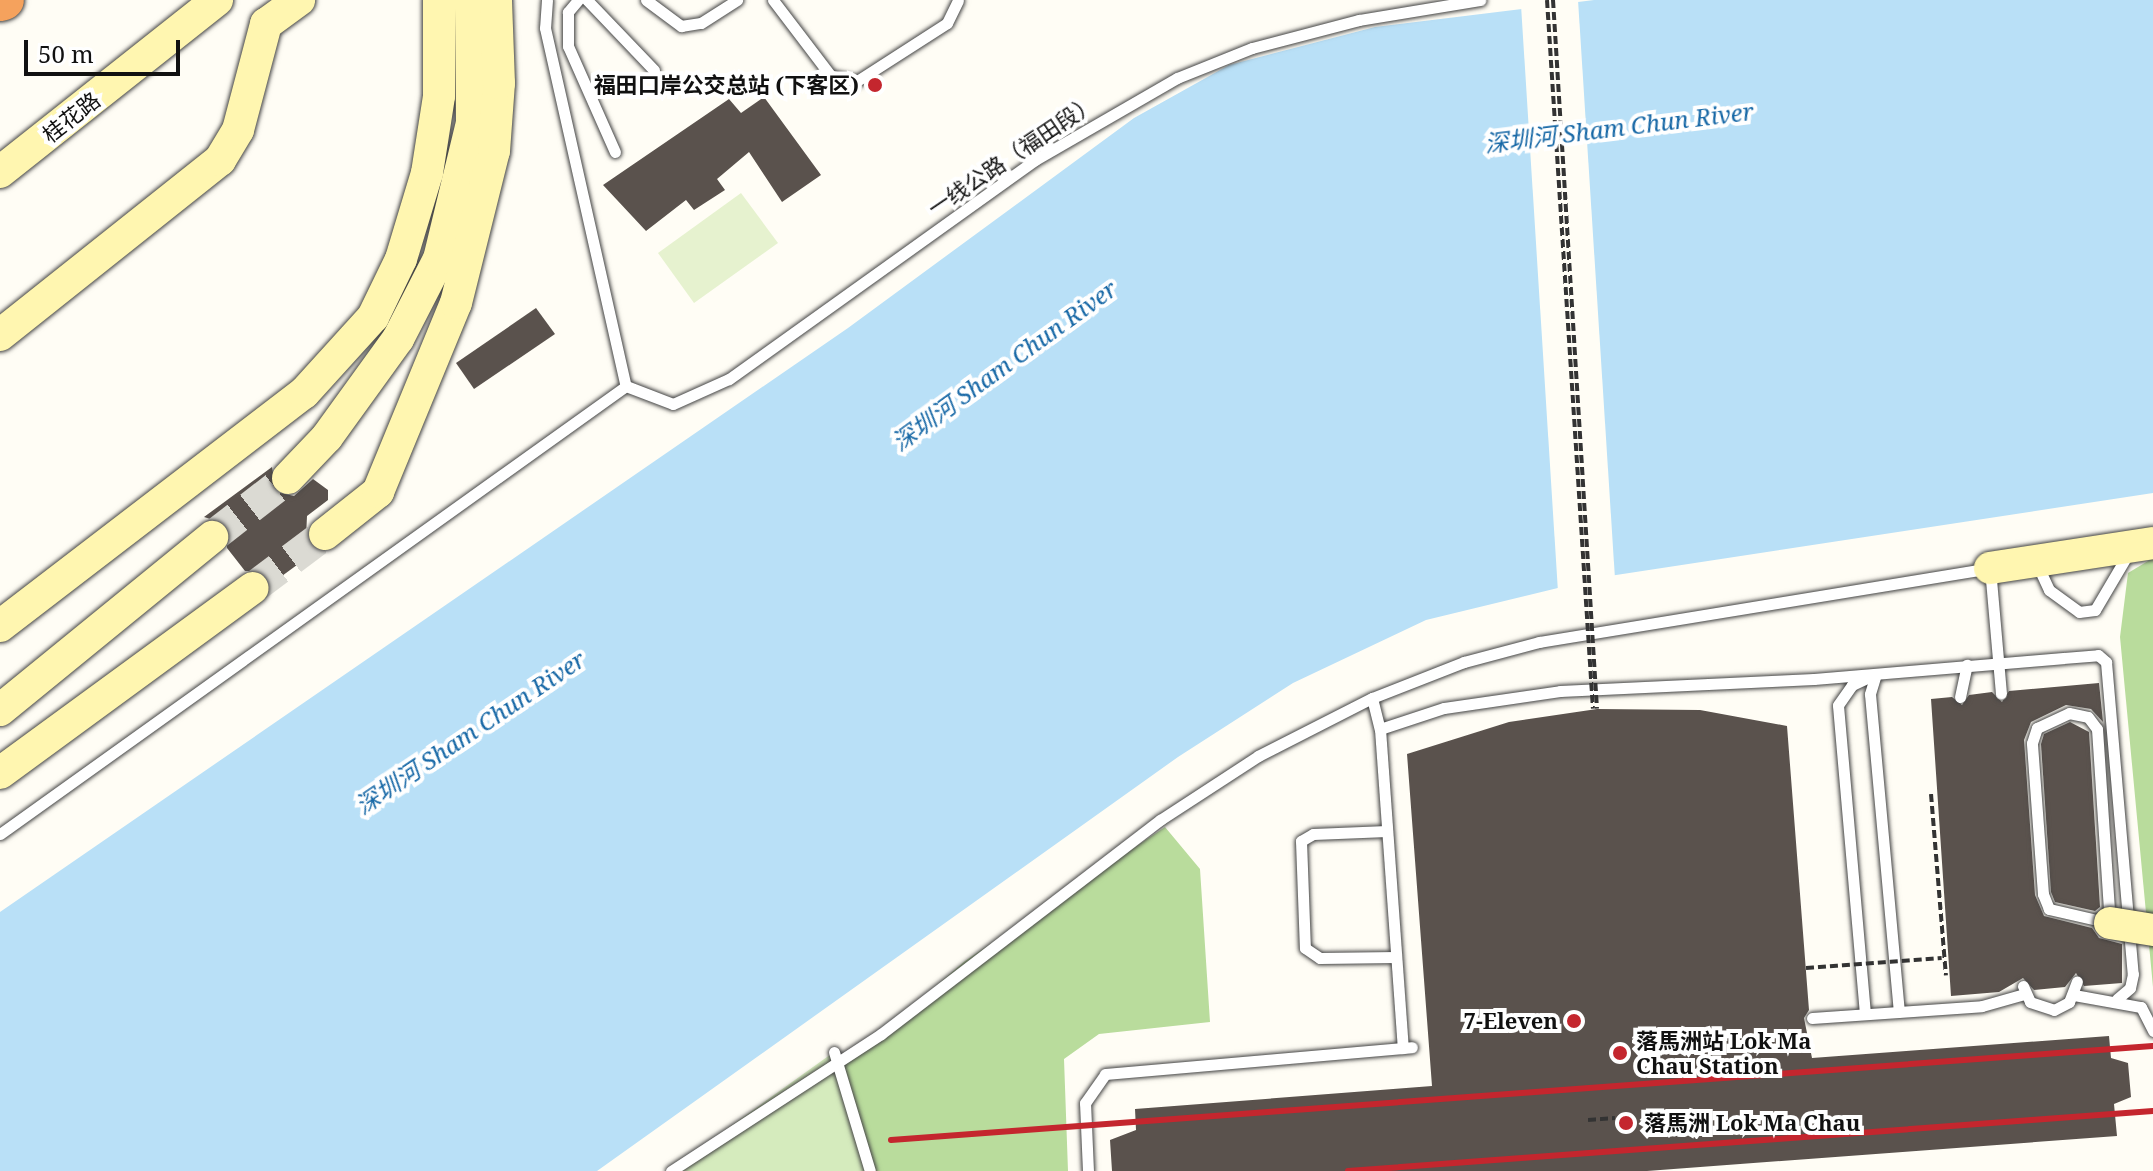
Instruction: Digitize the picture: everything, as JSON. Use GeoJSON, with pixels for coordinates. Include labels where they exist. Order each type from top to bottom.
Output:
{"type":"FeatureCollection","features":[{"type":"Feature","properties":{"kind":"main road","name":"桂花路"},"geometry":{"type":"LineString","coordinates":[[0,172],[217,0]]}},
{"type":"Feature","properties":{"kind":"main road"},"geometry":{"type":"LineString","coordinates":[[0,335],[220,160],[238,130],[257,12],[299,0]]}},
{"type":"Feature","properties":{"kind":"main road"},"geometry":{"type":"LineString","coordinates":[[0,626],[304,393],[373,317],[401,259],[427,173],[439,96],[439,0]]}},
{"type":"Feature","properties":{"kind":"main road"},"geometry":{"type":"LineString","coordinates":[[288,478],[327,437],[398,339],[439,259],[472,123],[471,0]]}},
{"type":"Feature","properties":{"kind":"main road"},"geometry":{"type":"LineString","coordinates":[[325,534],[378,492],[456,303],[494,151],[496,0]]}},
{"type":"Feature","properties":{"kind":"main road"},"geometry":{"type":"LineString","coordinates":[[0,710],[212,537]]}},
{"type":"Feature","properties":{"kind":"main road"},"geometry":{"type":"LineString","coordinates":[[1990,568],[2143,545]]}},
{"type":"Feature","properties":{"kind":"main road"},"geometry":{"type":"LineString","coordinates":[[0,773],[253,588]]}},
{"type":"Feature","properties":{"kind":"main road"},"geometry":{"type":"LineString","coordinates":[[2110,923],[2153,930]]}},
{"type":"Feature","properties":{"kind":"lane"},"geometry":{"type":"LineString","coordinates":[[0,834],[626,386],[545,28],[547,0]]}},
{"type":"Feature","properties":{"kind":"lane"},"geometry":{"type":"LineString","coordinates":[[578,0],[568,12],[568,46],[615,152]]}},
{"type":"Feature","properties":{"kind":"lane"},"geometry":{"type":"LineString","coordinates":[[587,0],[654,70]]}},
{"type":"Feature","properties":{"kind":"lane"},"geometry":{"type":"LineString","coordinates":[[646,0],[661,17],[681,26],[701,23],[737,0]]}},
{"type":"Feature","properties":{"kind":"lane"},"geometry":{"type":"LineString","coordinates":[[773,0],[831,76],[857,81],[947,23],[958,0]]}},
{"type":"Feature","properties":{"kind":"lane","name":"一线公路（福田段）"},"geometry":{"type":"LineString","coordinates":[[626,386],[673,404],[694,399],[1035,160],[1177,78],[1252,48],[1359,20],[1480,0]]}},
{"type":"Feature","properties":{"kind":"lane"},"geometry":{"type":"LineString","coordinates":[[2036,562],[2065,608],[2095,610],[2143,545]]}},
{"type":"Feature","properties":{"kind":"lane"},"geometry":{"type":"LineString","coordinates":[[671,1171],[836,1057],[1160,820],[1258,756],[1372,698],[1539,642],[1990,568],[2001,694]]}},
{"type":"Feature","properties":{"kind":"lane"},"geometry":{"type":"LineString","coordinates":[[1380,729],[1444,708],[1560,691],[1876,674],[2082,653],[2106,662],[2133,974],[2130,988],[2117,999]]}},
{"type":"Feature","properties":{"kind":"lane"},"geometry":{"type":"LineString","coordinates":[[1960,697],[1967,665]]}},
{"type":"Feature","properties":{"kind":"lane"},"geometry":{"type":"LineString","coordinates":[[1876,674],[1870,694],[1899,1012]]}},
{"type":"Feature","properties":{"kind":"lane"},"geometry":{"type":"LineString","coordinates":[[1865,1014],[1838,705],[1852,685],[1876,674]]}},
{"type":"Feature","properties":{"kind":"lane"},"geometry":{"type":"LineString","coordinates":[[1088,1171],[1085,1103],[1105,1074],[1408,1047],[1396,957],[1380,729],[1372,698]]}},
{"type":"Feature","properties":{"kind":"lane"},"geometry":{"type":"LineString","coordinates":[[2054,716],[2088,717],[2097,729],[2110,923],[2049,909],[2043,894],[2032,743],[2037,728],[2054,716]]}},
{"type":"Feature","properties":{"kind":"lane"},"geometry":{"type":"LineString","coordinates":[[1387,831],[1313,834],[1301,841],[1305,948],[1320,958],[1396,957]]}},
{"type":"Feature","properties":{"kind":"lane"},"geometry":{"type":"LineString","coordinates":[[1812,1018],[1995,1003],[2024,990],[2045,1010],[2062,1007],[2074,995],[2077,981]]}},
{"type":"Feature","properties":{"kind":"lane"},"geometry":{"type":"LineString","coordinates":[[1989,991],[1995,1003]]}},
{"type":"Feature","properties":{"kind":"lane"},"geometry":{"type":"LineString","coordinates":[[2074,995],[2117,999],[2141,1007],[2153,1031]]}},
{"type":"Feature","properties":{"kind":"lane"},"geometry":{"type":"LineString","coordinates":[[836,1057],[870,1171]]}},
{"type":"Feature","properties":{"kind":"path"},"geometry":{"type":"LineString","coordinates":[[1547,0],[1595,709],[1553,0]]}},
{"type":"Feature","properties":{"kind":"path"},"geometry":{"type":"LineString","coordinates":[[1931,794],[1942,958],[1946,975]]}},
{"type":"Feature","properties":{"kind":"path"},"geometry":{"type":"LineString","coordinates":[[1806,968],[1942,958]]}},
{"type":"Feature","properties":{"kind":"path"},"geometry":{"type":"LineString","coordinates":[[1650,1116],[1679,1113]]}},
{"type":"Feature","properties":{"kind":"path"},"geometry":{"type":"LineString","coordinates":[[1588,1120],[1615,1118]]}},
{"type":"Feature","properties":{"kind":"green space"},"geometry":{"type":"Polygon","coordinates":[[[741,193],[778,243],[694,303],[658,253],[741,193]]]}},
{"type":"Feature","properties":{"kind":"green space"},"geometry":{"type":"Polygon","coordinates":[[[2153,558],[2153,987],[2120,637],[2128,573],[2153,558]]]}},
{"type":"Feature","properties":{"kind":"green space"},"geometry":{"type":"Polygon","coordinates":[[[1165,827],[1200,869],[1210,1022],[1099,1034],[1064,1059],[1068,1171],[867,1171],[838,1070],[965,961],[1165,827]]]}},
{"type":"Feature","properties":{"kind":"green space"},"geometry":{"type":"Polygon","coordinates":[[[834,1052],[870,1171],[668,1171],[834,1052]]]}},
{"type":"Feature","properties":{"kind":"water","name":"深圳河 Sham Chun River"},"geometry":{"type":"Polygon","coordinates":[[[1594,0],[2153,0],[2153,493],[1603,577],[1426,620],[1293,683],[1178,757],[597,1171],[0,1171],[0,912],[848,328],[1134,118],[1229,65],[1375,27],[1594,0]]]}},
{"type":"Feature","properties":{"kind":"pier"},"geometry":{"type":"Polygon","coordinates":[[[1578,0],[1615,579],[1558,592],[1521,5],[1578,0]]]}},
{"type":"Feature","properties":{"kind":"building"},"geometry":{"type":"Polygon","coordinates":[[[764,97],[821,175],[782,202],[749,152],[717,179],[725,190],[694,210],[686,200],[646,231],[603,185],[729,99],[741,113],[764,97]]]}},
{"type":"Feature","properties":{"kind":"building"},"geometry":{"type":"Polygon","coordinates":[[[536,308],[555,334],[474,389],[456,363],[536,308]]]}},
{"type":"Feature","properties":{"kind":"building"},"geometry":{"type":"Polygon","coordinates":[[[272,467],[276,492],[294,496],[313,479],[328,490],[328,500],[307,516],[306,538],[316,551],[271,584],[261,571],[245,571],[227,548],[226,524],[204,517],[272,467]]]}},
{"type":"Feature","properties":{"kind":"building"},"geometry":{"type":"Polygon","coordinates":[[[2099,683],[2103,722],[2091,709],[2066,705],[2031,722],[2024,740],[2035,895],[2044,916],[2092,928],[2099,938],[2122,944],[2122,983],[2084,986],[2076,973],[2065,987],[2034,990],[2023,978],[1999,992],[1951,996],[1931,699],[1952,697],[1962,705],[1969,695],[1992,692],[2002,702],[2009,691],[2099,683]]]}},
{"type":"Feature","properties":{"kind":"building","name":"落馬洲站 Lok Ma Chau Station"},"geometry":{"type":"Polygon","coordinates":[[[1597,709],[1700,710],[1787,726],[1809,1010],[1804,1018],[1812,1058],[2109,1036],[2111,1058],[2128,1063],[2131,1097],[2114,1104],[2117,1136],[1647,1171],[1112,1171],[1110,1140],[1136,1130],[1135,1109],[1432,1086],[1407,754],[1509,722],[1597,709]]]}},
{"type":"Feature","properties":{"kind":"building"},"geometry":{"type":"Polygon","coordinates":[[[2070,722],[2089,732],[2100,907],[2095,911],[2055,902],[2051,892],[2041,744],[2044,734],[2070,722]]]}},
{"type":"Feature","properties":{"kind":"tunnel"},"geometry":{"type":"LineString","coordinates":[[212,537],[288,478]]}},
{"type":"Feature","properties":{"kind":"tunnel"},"geometry":{"type":"LineString","coordinates":[[253,588],[325,534]]}},
{"type":"Feature","properties":{"kind":"railway"},"geometry":{"type":"LineString","coordinates":[[891,1140],[2153,1046]]}},
{"type":"Feature","properties":{"kind":"railway"},"geometry":{"type":"LineString","coordinates":[[1348,1171],[2153,1111]]}},
{"type":"Feature","properties":{"kind":"place","name":"福田口岸公交总站 (下客区)"},"geometry":{"type":"Point","coordinates":[875,85]}},
{"type":"Feature","properties":{"kind":"place","name":"7-Eleven"},"geometry":{"type":"Point","coordinates":[1574,1021]}},
{"type":"Feature","properties":{"kind":"place","name":"落馬洲站 Lok Ma Chau Station"},"geometry":{"type":"Point","coordinates":[1620,1053]}},
{"type":"Feature","properties":{"kind":"place","name":"落馬洲 Lok Ma Chau"},"geometry":{"type":"Point","coordinates":[1626,1123]}}]}
